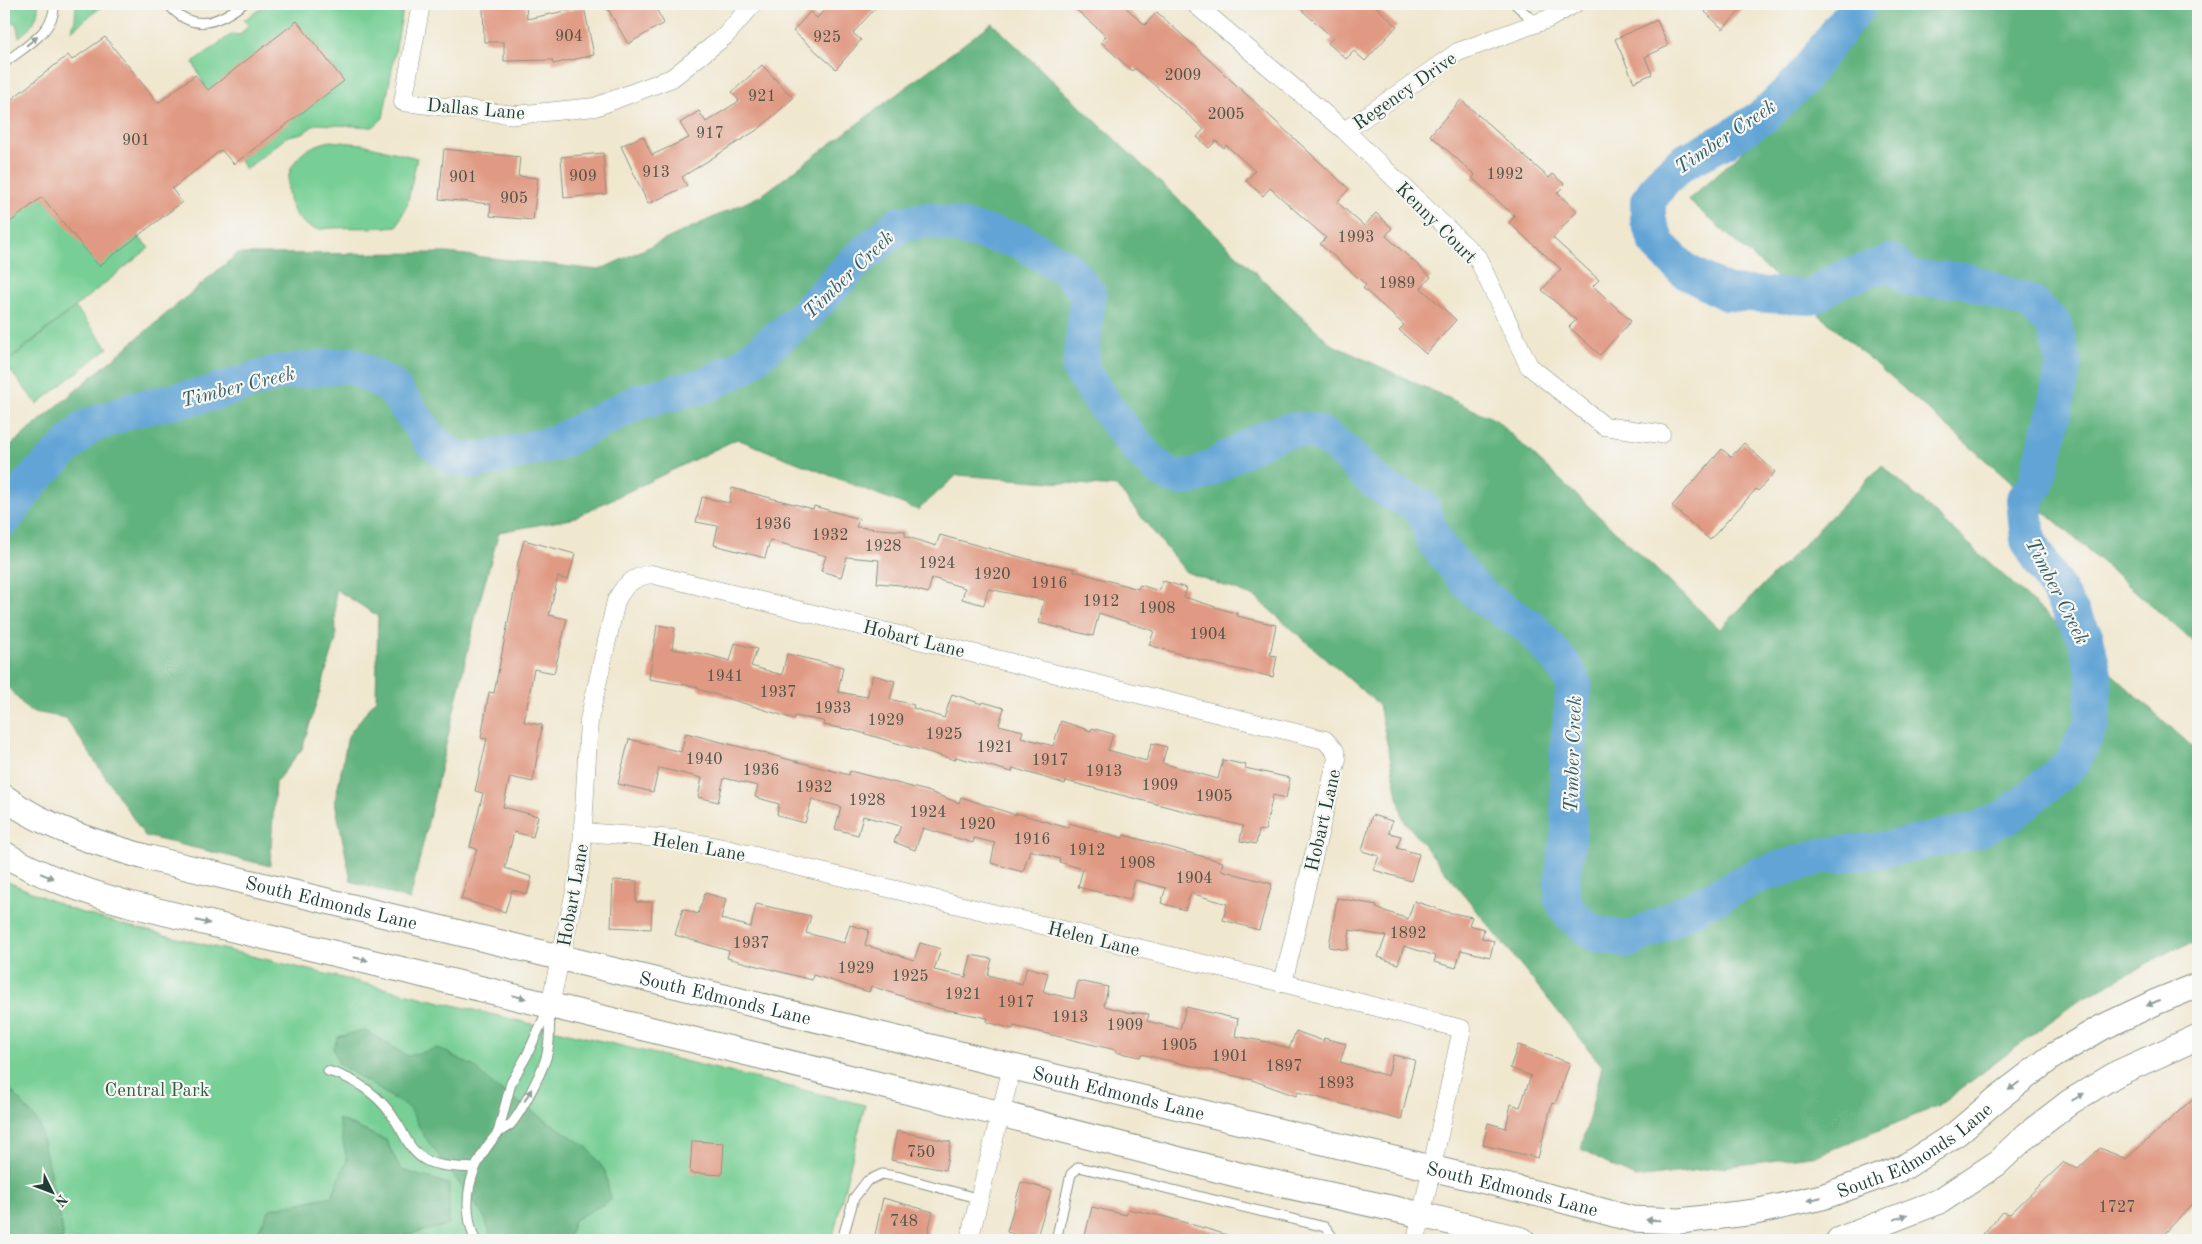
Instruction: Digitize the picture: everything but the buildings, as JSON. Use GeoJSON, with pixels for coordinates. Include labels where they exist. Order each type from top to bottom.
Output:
{"type":"FeatureCollection","features":[{"type":"Feature","properties":{"kind":"main road","name":"South Edmonds Lane"},"geometry":{"type":"LineString","coordinates":[[4,797],[30,814],[63,830],[122,850],[1547,1196],[1632,1219],[1680,1221],[1755,1212],[1822,1197],[1903,1168],[1957,1133],[2052,1056],[2101,1028],[2198,985]]}},
{"type":"Feature","properties":{"kind":"main road"},"geometry":{"type":"LineString","coordinates":[[4,854],[39,873],[104,897],[1001,1114],[1243,1176],[1422,1215],[1522,1240]]}},
{"type":"Feature","properties":{"kind":"main road"},"geometry":{"type":"LineString","coordinates":[[1839,1240],[1940,1201],[1996,1164],[2027,1135],[2070,1102],[2118,1073],[2198,1037]]}},
{"type":"Feature","properties":{"kind":"street","name":"Dallas Lane"},"geometry":{"type":"LineString","coordinates":[[422,4],[403,102],[516,115],[595,107],[672,78],[724,36],[753,4]]}},
{"type":"Feature","properties":{"kind":"street","name":"Kenny Court"},"geometry":{"type":"LineString","coordinates":[[1195,4],[1345,131],[1477,256],[1529,366],[1604,426],[1661,434]]}},
{"type":"Feature","properties":{"kind":"street","name":"Regency Drive"},"geometry":{"type":"LineString","coordinates":[[1345,131],[1458,52],[1536,23],[1574,4]]}},
{"type":"Feature","properties":{"kind":"street","name":"Hobart Lane"},"geometry":{"type":"LineString","coordinates":[[562,957],[581,864],[589,720],[616,601],[622,589],[630,581],[651,574],[1325,740],[1335,751],[1337,759],[1284,983]]}},
{"type":"Feature","properties":{"kind":"street","name":"Helen Lane"},"geometry":{"type":"LineString","coordinates":[[583,832],[650,836],[710,845],[1284,983],[1462,1029],[1431,1168]]}},
{"type":"Feature","properties":{"kind":"street"},"geometry":{"type":"LineString","coordinates":[[550,1005],[562,957]]}},
{"type":"Feature","properties":{"kind":"street"},"geometry":{"type":"LineString","coordinates":[[970,1240],[1012,1067]]}},
{"type":"Feature","properties":{"kind":"street"},"geometry":{"type":"LineString","coordinates":[[1416,1240],[1431,1168]]}},
{"type":"Feature","properties":{"kind":"lane"},"geometry":{"type":"LineString","coordinates":[[4,63],[45,30],[55,14],[54,4]]}},
{"type":"Feature","properties":{"kind":"lane"},"geometry":{"type":"LineString","coordinates":[[168,4],[179,18],[202,24],[231,13],[244,4]]}},
{"type":"Feature","properties":{"kind":"lane"},"geometry":{"type":"LineString","coordinates":[[1515,4],[1536,23]]}},
{"type":"Feature","properties":{"kind":"lane"},"geometry":{"type":"LineString","coordinates":[[498,1133],[511,1083],[527,1055],[550,1005]]}},
{"type":"Feature","properties":{"kind":"lane"},"geometry":{"type":"LineString","coordinates":[[475,1240],[467,1208],[474,1168],[498,1133],[510,1124],[545,1061],[548,1051],[550,1005]]}},
{"type":"Feature","properties":{"kind":"lane"},"geometry":{"type":"LineString","coordinates":[[328,1071],[357,1082],[380,1101],[394,1117],[408,1144],[419,1156],[434,1163],[474,1168]]}},
{"type":"Feature","properties":{"kind":"lane"},"geometry":{"type":"LineString","coordinates":[[1056,1240],[1071,1174],[1078,1167],[1325,1227],[1330,1235],[1329,1240]]}},
{"type":"Feature","properties":{"kind":"lane"},"geometry":{"type":"LineString","coordinates":[[842,1240],[854,1198],[867,1181],[882,1174],[900,1177],[980,1199]]}},
{"type":"Feature","properties":{"kind":"green space"},"geometry":{"type":"Polygon","coordinates":[[[4,4],[38,4],[36,19],[19,37],[16,23],[9,23],[4,27],[4,4]]]}},
{"type":"Feature","properties":{"kind":"green space"},"geometry":{"type":"Polygon","coordinates":[[[76,4],[105,4],[71,31],[75,20],[76,4]]]}},
{"type":"Feature","properties":{"kind":"green space"},"geometry":{"type":"Polygon","coordinates":[[[267,4],[404,4],[383,118],[373,127],[316,124],[303,133],[288,136],[245,170],[193,62],[232,34],[240,35],[248,25],[244,20],[267,4]]]}},
{"type":"Feature","properties":{"kind":"green space"},"geometry":{"type":"Polygon","coordinates":[[[1882,4],[2198,4],[2198,646],[1688,200],[1793,107],[1882,4]]]}},
{"type":"Feature","properties":{"kind":"green space"},"geometry":{"type":"Polygon","coordinates":[[[992,23],[1331,344],[1496,420],[1720,629],[1882,465],[2198,752],[2198,943],[2174,949],[2079,1000],[1938,1106],[1818,1155],[1636,1178],[1581,1149],[1602,1066],[1403,819],[1379,705],[1255,597],[1186,572],[1117,487],[957,475],[918,510],[737,439],[571,519],[499,532],[477,611],[410,900],[351,881],[335,802],[348,736],[376,699],[378,616],[335,589],[336,640],[302,749],[275,783],[270,866],[145,836],[66,718],[29,711],[4,683],[4,451],[237,254],[447,253],[599,270],[762,195],[992,23]]]}},
{"type":"Feature","properties":{"kind":"green space"},"geometry":{"type":"Polygon","coordinates":[[[4,140],[85,239],[133,231],[149,248],[75,307],[108,348],[37,404],[5,364],[74,308],[4,363],[4,140]]]}},
{"type":"Feature","properties":{"kind":"green space"},"geometry":{"type":"Polygon","coordinates":[[[330,141],[362,144],[417,158],[407,205],[397,226],[316,229],[306,225],[299,218],[289,199],[288,178],[292,168],[297,159],[308,149],[330,141]]]}},
{"type":"Feature","properties":{"kind":"green space","name":"Central Park"},"geometry":{"type":"Polygon","coordinates":[[[4,880],[73,910],[124,925],[865,1105],[832,1240],[4,1240],[4,880]]]}},
{"type":"Feature","properties":{"kind":"green space"},"geometry":{"type":"Polygon","coordinates":[[[364,1030],[408,1056],[438,1048],[475,1067],[494,1086],[587,1147],[605,1171],[611,1200],[574,1220],[568,1240],[492,1240],[485,1218],[424,1136],[410,1109],[339,1064],[333,1048],[338,1037],[364,1030]]]}},
{"type":"Feature","properties":{"kind":"green space"},"geometry":{"type":"Polygon","coordinates":[[[4,1082],[39,1123],[63,1232],[62,1240],[4,1240],[4,1082]]]}},
{"type":"Feature","properties":{"kind":"green space"},"geometry":{"type":"Polygon","coordinates":[[[338,1119],[386,1140],[401,1170],[449,1184],[449,1225],[405,1235],[408,1240],[253,1240],[270,1209],[332,1196],[347,1160],[338,1119]]]}},
{"type":"Feature","properties":{"kind":"waterway","name":"Timber Creek"},"geometry":{"type":"LineString","coordinates":[[4,519],[33,480],[87,427],[133,410],[213,393],[277,373],[351,365],[391,386],[432,441],[455,458],[477,461],[556,443],[640,401],[706,385],[742,367],[803,317],[854,263],[900,224],[929,220],[1021,241],[1067,269],[1088,293],[1080,369],[1126,433],[1155,464],[1169,474],[1182,478],[1195,476],[1254,444],[1279,433],[1297,430],[1310,431],[1322,435],[1333,442],[1373,480],[1397,495],[1421,506],[1435,542],[1467,581],[1484,598],[1531,628],[1566,668],[1574,685],[1567,761],[1569,830],[1562,882],[1562,899],[1571,915],[1595,934],[1630,940],[1757,876],[1822,856],[1882,850],[1974,831],[2010,815],[2071,764],[2092,723],[2094,675],[2086,638],[2028,540],[2024,500],[2036,484],[2053,418],[2064,363],[2054,325],[2031,303],[1964,280],[1910,279],[1891,262],[1837,281],[1812,297],[1727,293],[1685,271],[1658,245],[1648,220],[1648,201],[1663,180],[1682,163],[1728,139],[1765,115],[1800,81],[1859,4]]}}]}
